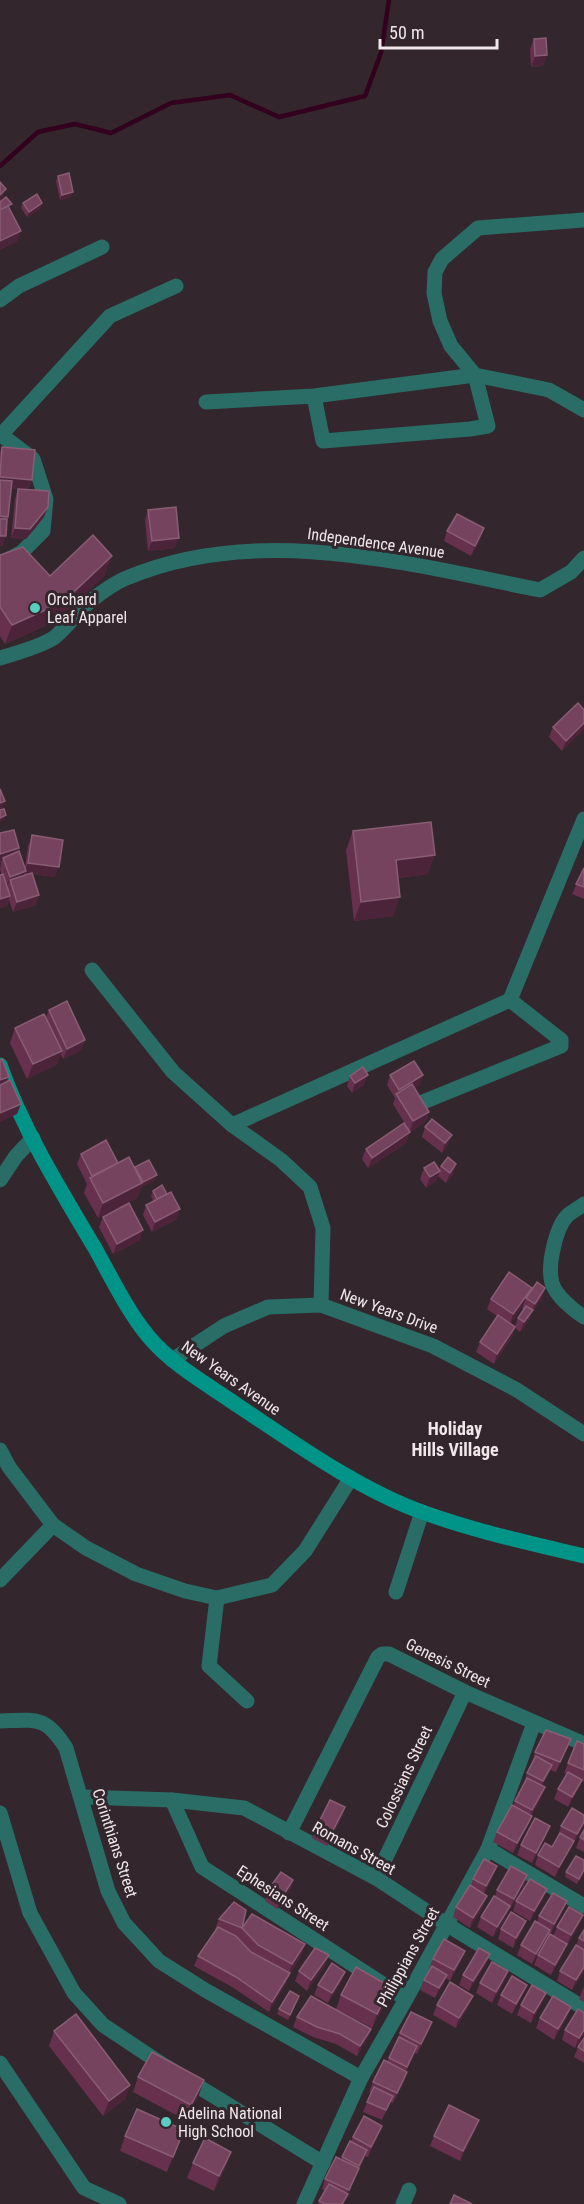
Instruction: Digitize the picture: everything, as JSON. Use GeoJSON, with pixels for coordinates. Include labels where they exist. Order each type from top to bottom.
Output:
{"type":"FeatureCollection","features":[{"type":"Feature","properties":{"kind":"street"},"geometry":{"type":"LineString","coordinates":[[314,396],[323,441],[488,426],[475,375],[452,346],[440,321],[435,293],[435,272],[442,259],[478,228],[584,220]]}},
{"type":"Feature","properties":{"kind":"street"},"geometry":{"type":"LineString","coordinates":[[0,300],[19,286],[102,247]]}},
{"type":"Feature","properties":{"kind":"street"},"geometry":{"type":"LineString","coordinates":[[0,564],[22,552],[44,531],[46,499],[33,459],[1,435],[110,316],[176,286]]}},
{"type":"Feature","properties":{"kind":"street"},"geometry":{"type":"LineString","coordinates":[[206,402],[314,396],[475,375],[549,390],[584,410]]}},
{"type":"Feature","properties":{"kind":"street","name":"Independence Avenue"},"geometry":{"type":"LineString","coordinates":[[0,658],[54,638],[88,603],[127,577],[180,560],[250,551],[315,550],[422,566],[540,590],[571,572],[584,558]]}},
{"type":"Feature","properties":{"kind":"street"},"geometry":{"type":"LineString","coordinates":[[232,1125],[510,1000],[584,819]]}},
{"type":"Feature","properties":{"kind":"street"},"geometry":{"type":"LineString","coordinates":[[92,970],[173,1072],[232,1125],[281,1160],[310,1188],[323,1228],[321,1305]]}},
{"type":"Feature","properties":{"kind":"street"},"geometry":{"type":"LineString","coordinates":[[423,1102],[561,1046],[561,1040],[510,1000]]}},
{"type":"Feature","properties":{"kind":"street","name":"New Years Avenue"},"geometry":{"type":"LineString","coordinates":[[0,1065],[33,1138],[126,1303],[147,1335],[172,1360],[273,1429],[351,1478],[422,1512],[522,1542],[584,1556]]}},
{"type":"Feature","properties":{"kind":"street"},"geometry":{"type":"LineString","coordinates":[[0,1180],[16,1156],[33,1138]]}},
{"type":"Feature","properties":{"kind":"street"},"geometry":{"type":"LineString","coordinates":[[584,1204],[567,1216],[556,1233],[552,1254],[552,1282],[563,1300],[584,1317]]}},
{"type":"Feature","properties":{"kind":"street","name":"New Years Drive"},"geometry":{"type":"LineString","coordinates":[[172,1360],[224,1326],[268,1307],[321,1305],[433,1346],[517,1390],[584,1434]]}},
{"type":"Feature","properties":{"kind":"street"},"geometry":{"type":"LineString","coordinates":[[0,1450],[9,1467],[53,1525],[86,1548],[136,1575],[185,1592],[217,1598],[272,1585],[305,1551],[351,1478]]}},
{"type":"Feature","properties":{"kind":"street"},"geometry":{"type":"LineString","coordinates":[[396,1592],[422,1512]]}},
{"type":"Feature","properties":{"kind":"street"},"geometry":{"type":"LineString","coordinates":[[0,1580],[53,1525]]}},
{"type":"Feature","properties":{"kind":"street"},"geometry":{"type":"LineString","coordinates":[[217,1598],[209,1666],[247,1701]]}},
{"type":"Feature","properties":{"kind":"street","name":"Genesis Street"},"geometry":{"type":"LineString","coordinates":[[289,1833],[382,1654],[390,1654],[465,1692],[584,1744]]}},
{"type":"Feature","properties":{"kind":"street","name":"Colossians Street"},"geometry":{"type":"LineString","coordinates":[[376,1878],[465,1692]]}},
{"type":"Feature","properties":{"kind":"street","name":"Corinthians Street"},"geometry":{"type":"LineString","coordinates":[[0,1721],[35,1720],[54,1729],[66,1748],[108,1891],[124,1923],[159,1960],[205,1990],[361,2078]]}},
{"type":"Feature","properties":{"kind":"street","name":"Philippians Street"},"geometry":{"type":"LineString","coordinates":[[304,2204],[361,2078],[488,1849],[534,1723]]}},
{"type":"Feature","properties":{"kind":"street","name":"Romans Street"},"geometry":{"type":"LineString","coordinates":[[82,1797],[172,1800],[244,1808],[376,1878],[446,1924],[584,2008]]}},
{"type":"Feature","properties":{"kind":"street","name":"Ephesians Street"},"geometry":{"type":"LineString","coordinates":[[172,1800],[202,1867],[406,2000]]}},
{"type":"Feature","properties":{"kind":"street"},"geometry":{"type":"LineString","coordinates":[[0,1813],[30,1913],[74,1993],[104,2025],[160,2063],[323,2163]]}},
{"type":"Feature","properties":{"kind":"street"},"geometry":{"type":"LineString","coordinates":[[488,1849],[584,1906]]}},
{"type":"Feature","properties":{"kind":"street"},"geometry":{"type":"LineString","coordinates":[[0,2063],[84,2188],[118,2204]]}},
{"type":"Feature","properties":{"kind":"building"},"geometry":{"type":"Polygon","coordinates":[[[546,38],[547,55],[535,56],[534,39],[546,38]]]}},
{"type":"Feature","properties":{"kind":"building"},"geometry":{"type":"Polygon","coordinates":[[[69,173],[73,192],[62,195],[58,176],[69,173]]]}},
{"type":"Feature","properties":{"kind":"building"},"geometry":{"type":"Polygon","coordinates":[[[0,182],[6,189],[0,195],[0,182]]]}},
{"type":"Feature","properties":{"kind":"building"},"geometry":{"type":"Polygon","coordinates":[[[37,194],[42,203],[29,212],[23,203],[37,194]]]}},
{"type":"Feature","properties":{"kind":"building"},"geometry":{"type":"Polygon","coordinates":[[[6,197],[12,204],[0,210],[0,202],[6,197]]]}},
{"type":"Feature","properties":{"kind":"building"},"geometry":{"type":"Polygon","coordinates":[[[8,206],[21,231],[0,241],[0,210],[8,206]]]}},
{"type":"Feature","properties":{"kind":"building"},"geometry":{"type":"Polygon","coordinates":[[[2,447],[35,450],[32,480],[0,477],[2,447]]]}},
{"type":"Feature","properties":{"kind":"building"},"geometry":{"type":"Polygon","coordinates":[[[0,480],[12,481],[8,517],[0,516],[0,480]]]}},
{"type":"Feature","properties":{"kind":"building"},"geometry":{"type":"Polygon","coordinates":[[[18,489],[49,491],[48,507],[30,529],[15,528],[18,489]]]}},
{"type":"Feature","properties":{"kind":"building"},"geometry":{"type":"Polygon","coordinates":[[[176,507],[179,538],[152,541],[148,510],[176,507]]]}},
{"type":"Feature","properties":{"kind":"building"},"geometry":{"type":"Polygon","coordinates":[[[457,514],[484,528],[475,546],[447,531],[457,514]]]}},
{"type":"Feature","properties":{"kind":"building"},"geometry":{"type":"Polygon","coordinates":[[[0,519],[7,519],[6,536],[0,536],[0,519]]]}},
{"type":"Feature","properties":{"kind":"building"},"geometry":{"type":"Polygon","coordinates":[[[93,535],[112,556],[63,602],[12,625],[0,607],[0,555],[23,547],[50,576],[93,535]]]}},
{"type":"Feature","properties":{"kind":"building"},"geometry":{"type":"Polygon","coordinates":[[[578,703],[584,710],[584,723],[566,741],[553,727],[578,703]]]}},
{"type":"Feature","properties":{"kind":"building"},"geometry":{"type":"Polygon","coordinates":[[[0,789],[5,801],[0,803],[0,789]]]}},
{"type":"Feature","properties":{"kind":"building"},"geometry":{"type":"Polygon","coordinates":[[[4,809],[6,815],[0,818],[0,810],[4,809]]]}},
{"type":"Feature","properties":{"kind":"building"},"geometry":{"type":"Polygon","coordinates":[[[431,822],[435,855],[396,860],[400,897],[361,902],[353,831],[431,822]]]}},
{"type":"Feature","properties":{"kind":"building"},"geometry":{"type":"Polygon","coordinates":[[[14,830],[19,848],[0,854],[0,833],[14,830]]]}},
{"type":"Feature","properties":{"kind":"building"},"geometry":{"type":"Polygon","coordinates":[[[32,835],[63,840],[59,867],[28,863],[32,835]]]}},
{"type":"Feature","properties":{"kind":"building"},"geometry":{"type":"Polygon","coordinates":[[[19,851],[26,871],[10,877],[3,858],[19,851]]]}},
{"type":"Feature","properties":{"kind":"building"},"geometry":{"type":"Polygon","coordinates":[[[584,868],[584,887],[576,884],[584,868]]]}},
{"type":"Feature","properties":{"kind":"building"},"geometry":{"type":"Polygon","coordinates":[[[32,873],[39,895],[17,902],[10,880],[32,873]]]}},
{"type":"Feature","properties":{"kind":"building"},"geometry":{"type":"Polygon","coordinates":[[[3,874],[10,896],[0,899],[0,875],[3,874]]]}},
{"type":"Feature","properties":{"kind":"building"},"geometry":{"type":"Polygon","coordinates":[[[67,1001],[85,1040],[67,1049],[49,1010],[67,1001]]]}},
{"type":"Feature","properties":{"kind":"building"},"geometry":{"type":"Polygon","coordinates":[[[44,1014],[62,1051],[33,1064],[15,1028],[44,1014]]]}},
{"type":"Feature","properties":{"kind":"building"},"geometry":{"type":"Polygon","coordinates":[[[2,1059],[9,1077],[0,1080],[0,1060],[2,1059]]]}},
{"type":"Feature","properties":{"kind":"building"},"geometry":{"type":"Polygon","coordinates":[[[414,1061],[423,1075],[399,1090],[390,1075],[414,1061]]]}},
{"type":"Feature","properties":{"kind":"building"},"geometry":{"type":"Polygon","coordinates":[[[363,1067],[368,1075],[355,1083],[350,1076],[363,1067]]]}},
{"type":"Feature","properties":{"kind":"building"},"geometry":{"type":"Polygon","coordinates":[[[10,1080],[21,1104],[0,1113],[0,1085],[10,1080]]]}},
{"type":"Feature","properties":{"kind":"building"},"geometry":{"type":"Polygon","coordinates":[[[412,1084],[429,1112],[413,1121],[396,1094],[412,1084]]]}},
{"type":"Feature","properties":{"kind":"building"},"geometry":{"type":"Polygon","coordinates":[[[432,1119],[452,1135],[445,1143],[425,1127],[432,1119]]]}},
{"type":"Feature","properties":{"kind":"building"},"geometry":{"type":"Polygon","coordinates":[[[404,1123],[410,1132],[372,1158],[366,1149],[404,1123]]]}},
{"type":"Feature","properties":{"kind":"building"},"geometry":{"type":"Polygon","coordinates":[[[106,1140],[118,1163],[92,1176],[81,1154],[106,1140]]]}},
{"type":"Feature","properties":{"kind":"building"},"geometry":{"type":"Polygon","coordinates":[[[129,1157],[142,1183],[103,1203],[90,1178],[129,1157]]]}},
{"type":"Feature","properties":{"kind":"building"},"geometry":{"type":"Polygon","coordinates":[[[448,1157],[456,1164],[450,1173],[441,1166],[448,1157]]]}},
{"type":"Feature","properties":{"kind":"building"},"geometry":{"type":"Polygon","coordinates":[[[149,1160],[157,1175],[143,1182],[135,1167],[149,1160]]]}},
{"type":"Feature","properties":{"kind":"building"},"geometry":{"type":"Polygon","coordinates":[[[434,1162],[440,1171],[430,1177],[424,1168],[434,1162]]]}},
{"type":"Feature","properties":{"kind":"building"},"geometry":{"type":"Polygon","coordinates":[[[162,1185],[167,1194],[157,1199],[153,1191],[162,1185]]]}},
{"type":"Feature","properties":{"kind":"building"},"geometry":{"type":"Polygon","coordinates":[[[171,1192],[180,1209],[155,1222],[146,1205],[171,1192]]]}},
{"type":"Feature","properties":{"kind":"building"},"geometry":{"type":"Polygon","coordinates":[[[129,1203],[143,1230],[117,1244],[103,1217],[129,1203]]]}},
{"type":"Feature","properties":{"kind":"building"},"geometry":{"type":"Polygon","coordinates":[[[509,1272],[532,1288],[513,1314],[491,1299],[509,1272]]]}},
{"type":"Feature","properties":{"kind":"building"},"geometry":{"type":"Polygon","coordinates":[[[537,1282],[545,1288],[535,1304],[526,1298],[537,1282]]]}},
{"type":"Feature","properties":{"kind":"building"},"geometry":{"type":"Polygon","coordinates":[[[526,1306],[533,1310],[524,1322],[518,1318],[526,1306]]]}},
{"type":"Feature","properties":{"kind":"building"},"geometry":{"type":"Polygon","coordinates":[[[498,1315],[515,1327],[497,1354],[480,1342],[498,1315]]]}},
{"type":"Feature","properties":{"kind":"building"},"geometry":{"type":"Polygon","coordinates":[[[546,1730],[571,1739],[560,1762],[535,1752],[546,1730]]]}},
{"type":"Feature","properties":{"kind":"building"},"geometry":{"type":"Polygon","coordinates":[[[577,1741],[584,1744],[584,1770],[568,1763],[577,1741]]]}},
{"type":"Feature","properties":{"kind":"building"},"geometry":{"type":"Polygon","coordinates":[[[536,1756],[552,1765],[543,1781],[527,1773],[536,1756]]]}},
{"type":"Feature","properties":{"kind":"building"},"geometry":{"type":"Polygon","coordinates":[[[568,1772],[582,1780],[572,1797],[558,1789],[568,1772]]]}},
{"type":"Feature","properties":{"kind":"building"},"geometry":{"type":"Polygon","coordinates":[[[527,1778],[545,1787],[532,1810],[515,1801],[527,1778]]]}},
{"type":"Feature","properties":{"kind":"building"},"geometry":{"type":"Polygon","coordinates":[[[330,1800],[345,1807],[330,1836],[316,1828],[330,1800]]]}},
{"type":"Feature","properties":{"kind":"building"},"geometry":{"type":"Polygon","coordinates":[[[512,1805],[532,1816],[517,1843],[497,1832],[512,1805]]]}},
{"type":"Feature","properties":{"kind":"building"},"geometry":{"type":"Polygon","coordinates":[[[572,1808],[584,1815],[584,1822],[577,1834],[561,1826],[572,1808]]]}},
{"type":"Feature","properties":{"kind":"building"},"geometry":{"type":"Polygon","coordinates":[[[535,1818],[550,1826],[536,1853],[521,1845],[535,1818]]]}},
{"type":"Feature","properties":{"kind":"building"},"geometry":{"type":"Polygon","coordinates":[[[560,1833],[574,1841],[559,1867],[538,1855],[545,1843],[552,1847],[560,1833]]]}},
{"type":"Feature","properties":{"kind":"building"},"geometry":{"type":"Polygon","coordinates":[[[576,1856],[584,1860],[584,1870],[579,1879],[566,1872],[576,1856]]]}},
{"type":"Feature","properties":{"kind":"building"},"geometry":{"type":"Polygon","coordinates":[[[484,1859],[497,1866],[486,1886],[473,1879],[484,1859]]]}},
{"type":"Feature","properties":{"kind":"building"},"geometry":{"type":"Polygon","coordinates":[[[511,1866],[527,1875],[514,1899],[497,1890],[511,1866]]]}},
{"type":"Feature","properties":{"kind":"building"},"geometry":{"type":"Polygon","coordinates":[[[281,1872],[293,1880],[281,1899],[268,1890],[281,1872]]]}},
{"type":"Feature","properties":{"kind":"building"},"geometry":{"type":"Polygon","coordinates":[[[530,1879],[547,1889],[534,1911],[516,1901],[530,1879]]]}},
{"type":"Feature","properties":{"kind":"building"},"geometry":{"type":"Polygon","coordinates":[[[470,1885],[487,1896],[473,1918],[456,1907],[470,1885]]]}},
{"type":"Feature","properties":{"kind":"building"},"geometry":{"type":"Polygon","coordinates":[[[553,1893],[567,1901],[554,1924],[539,1916],[553,1893]]]}},
{"type":"Feature","properties":{"kind":"building"},"geometry":{"type":"Polygon","coordinates":[[[494,1896],[510,1906],[497,1927],[481,1917],[494,1896]]]}},
{"type":"Feature","properties":{"kind":"building"},"geometry":{"type":"Polygon","coordinates":[[[234,1902],[246,1910],[242,1928],[219,1919],[234,1902]]]}},
{"type":"Feature","properties":{"kind":"building"},"geometry":{"type":"Polygon","coordinates":[[[569,1907],[583,1915],[571,1935],[557,1927],[569,1907]]]}},
{"type":"Feature","properties":{"kind":"building"},"geometry":{"type":"Polygon","coordinates":[[[511,1912],[526,1921],[516,1938],[501,1929],[511,1912]]]}},
{"type":"Feature","properties":{"kind":"building"},"geometry":{"type":"Polygon","coordinates":[[[252,1914],[305,1944],[292,1964],[258,1945],[242,1928],[252,1914]]]}},
{"type":"Feature","properties":{"kind":"building"},"geometry":{"type":"Polygon","coordinates":[[[535,1921],[550,1930],[536,1954],[521,1945],[535,1921]]]}},
{"type":"Feature","properties":{"kind":"building"},"geometry":{"type":"Polygon","coordinates":[[[218,1927],[236,1936],[251,1952],[290,1973],[272,2002],[236,1977],[198,1956],[218,1927]]]}},
{"type":"Feature","properties":{"kind":"building"},"geometry":{"type":"Polygon","coordinates":[[[584,1930],[584,1941],[579,1938],[584,1930]]]}},
{"type":"Feature","properties":{"kind":"building"},"geometry":{"type":"Polygon","coordinates":[[[550,1934],[567,1944],[555,1965],[538,1955],[550,1934]]]}},
{"type":"Feature","properties":{"kind":"building"},"geometry":{"type":"Polygon","coordinates":[[[444,1939],[465,1951],[454,1970],[433,1959],[444,1939]]]}},
{"type":"Feature","properties":{"kind":"building"},"geometry":{"type":"Polygon","coordinates":[[[576,1945],[584,1950],[584,1967],[576,1980],[560,1971],[576,1945]]]}},
{"type":"Feature","properties":{"kind":"building"},"geometry":{"type":"Polygon","coordinates":[[[315,1948],[329,1955],[311,1980],[299,1971],[315,1948]]]}},
{"type":"Feature","properties":{"kind":"building"},"geometry":{"type":"Polygon","coordinates":[[[479,1948],[490,1954],[473,1981],[463,1975],[479,1948]]]}},
{"type":"Feature","properties":{"kind":"building"},"geometry":{"type":"Polygon","coordinates":[[[492,1962],[508,1971],[496,1992],[480,1983],[492,1962]]]}},
{"type":"Feature","properties":{"kind":"building"},"geometry":{"type":"Polygon","coordinates":[[[332,1963],[345,1972],[332,1993],[318,1985],[332,1963]]]}},
{"type":"Feature","properties":{"kind":"building"},"geometry":{"type":"Polygon","coordinates":[[[432,1966],[447,1975],[439,1988],[424,1980],[432,1966]]]}},
{"type":"Feature","properties":{"kind":"building"},"geometry":{"type":"Polygon","coordinates":[[[356,1967],[391,1987],[377,2014],[341,1995],[356,1967]]]}},
{"type":"Feature","properties":{"kind":"building"},"geometry":{"type":"Polygon","coordinates":[[[512,1976],[527,1985],[516,2004],[501,1995],[512,1976]]]}},
{"type":"Feature","properties":{"kind":"building"},"geometry":{"type":"Polygon","coordinates":[[[450,1982],[473,1996],[459,2018],[437,2005],[450,1982]]]}},
{"type":"Feature","properties":{"kind":"building"},"geometry":{"type":"Polygon","coordinates":[[[532,1985],[546,1993],[534,2013],[521,2005],[532,1985]]]}},
{"type":"Feature","properties":{"kind":"building"},"geometry":{"type":"Polygon","coordinates":[[[290,1991],[299,1996],[290,2015],[279,2009],[290,1991]]]}},
{"type":"Feature","properties":{"kind":"building"},"geometry":{"type":"Polygon","coordinates":[[[311,1996],[371,2029],[360,2046],[340,2034],[317,2027],[297,2017],[311,1996]]]}},
{"type":"Feature","properties":{"kind":"building"},"geometry":{"type":"Polygon","coordinates":[[[553,1996],[571,2007],[558,2029],[540,2018],[553,1996]]]}},
{"type":"Feature","properties":{"kind":"building"},"geometry":{"type":"Polygon","coordinates":[[[578,2009],[584,2013],[584,2030],[579,2038],[565,2030],[578,2009]]]}},
{"type":"Feature","properties":{"kind":"building"},"geometry":{"type":"Polygon","coordinates":[[[411,2012],[432,2022],[421,2044],[400,2033],[411,2012]]]}},
{"type":"Feature","properties":{"kind":"building"},"geometry":{"type":"Polygon","coordinates":[[[76,2014],[130,2085],[109,2101],[54,2031],[76,2014]]]}},
{"type":"Feature","properties":{"kind":"building"},"geometry":{"type":"Polygon","coordinates":[[[399,2037],[417,2046],[407,2067],[389,2058],[399,2037]]]}},
{"type":"Feature","properties":{"kind":"building"},"geometry":{"type":"Polygon","coordinates":[[[584,2038],[584,2051],[578,2047],[584,2038]]]}},
{"type":"Feature","properties":{"kind":"building"},"geometry":{"type":"Polygon","coordinates":[[[152,2052],[204,2080],[191,2105],[138,2077],[152,2052]]]}},
{"type":"Feature","properties":{"kind":"building"},"geometry":{"type":"Polygon","coordinates":[[[384,2060],[407,2072],[397,2093],[373,2082],[384,2060]]]}},
{"type":"Feature","properties":{"kind":"building"},"geometry":{"type":"Polygon","coordinates":[[[374,2087],[393,2096],[386,2110],[367,2102],[374,2087]]]}},
{"type":"Feature","properties":{"kind":"building"},"geometry":{"type":"Polygon","coordinates":[[[449,2105],[479,2120],[463,2151],[434,2136],[449,2105]]]}},
{"type":"Feature","properties":{"kind":"building"},"geometry":{"type":"Polygon","coordinates":[[[137,2109],[184,2130],[173,2157],[125,2136],[137,2109]]]}},
{"type":"Feature","properties":{"kind":"building"},"geometry":{"type":"Polygon","coordinates":[[[364,2116],[382,2126],[371,2147],[353,2137],[364,2116]]]}},
{"type":"Feature","properties":{"kind":"building"},"geometry":{"type":"Polygon","coordinates":[[[205,2138],[231,2152],[219,2176],[193,2163],[205,2138]]]}},
{"type":"Feature","properties":{"kind":"building"},"geometry":{"type":"Polygon","coordinates":[[[350,2141],[367,2150],[359,2166],[342,2157],[350,2141]]]}},
{"type":"Feature","properties":{"kind":"building"},"geometry":{"type":"Polygon","coordinates":[[[336,2157],[359,2168],[349,2190],[325,2179],[336,2157]]]}},
{"type":"Feature","properties":{"kind":"building"},"geometry":{"type":"Polygon","coordinates":[[[329,2184],[348,2194],[342,2204],[325,2204],[319,2201],[329,2184]]]}},
{"type":"Feature","properties":{"kind":"building"},"geometry":{"type":"Polygon","coordinates":[[[454,2195],[472,2204],[450,2204],[454,2195]]]}},
{"type":"Feature","properties":{"kind":"waterway"},"geometry":{"type":"LineString","coordinates":[[0,166],[38,132],[75,124],[111,133],[171,103],[230,95],[279,117],[365,96],[381,53],[389,0]]}},
{"type":"Feature","properties":{"kind":"place","name":"Orchard Leaf Apparel"},"geometry":{"type":"Point","coordinates":[35,608]}},
{"type":"Feature","properties":{"kind":"place","name":"Adelina National High School"},"geometry":{"type":"Point","coordinates":[166,2122]}},
{"type":"Feature","properties":{"kind":"district","name":"Holiday Hills Village"},"geometry":{"type":"Point","coordinates":[455,1438]}}]}
